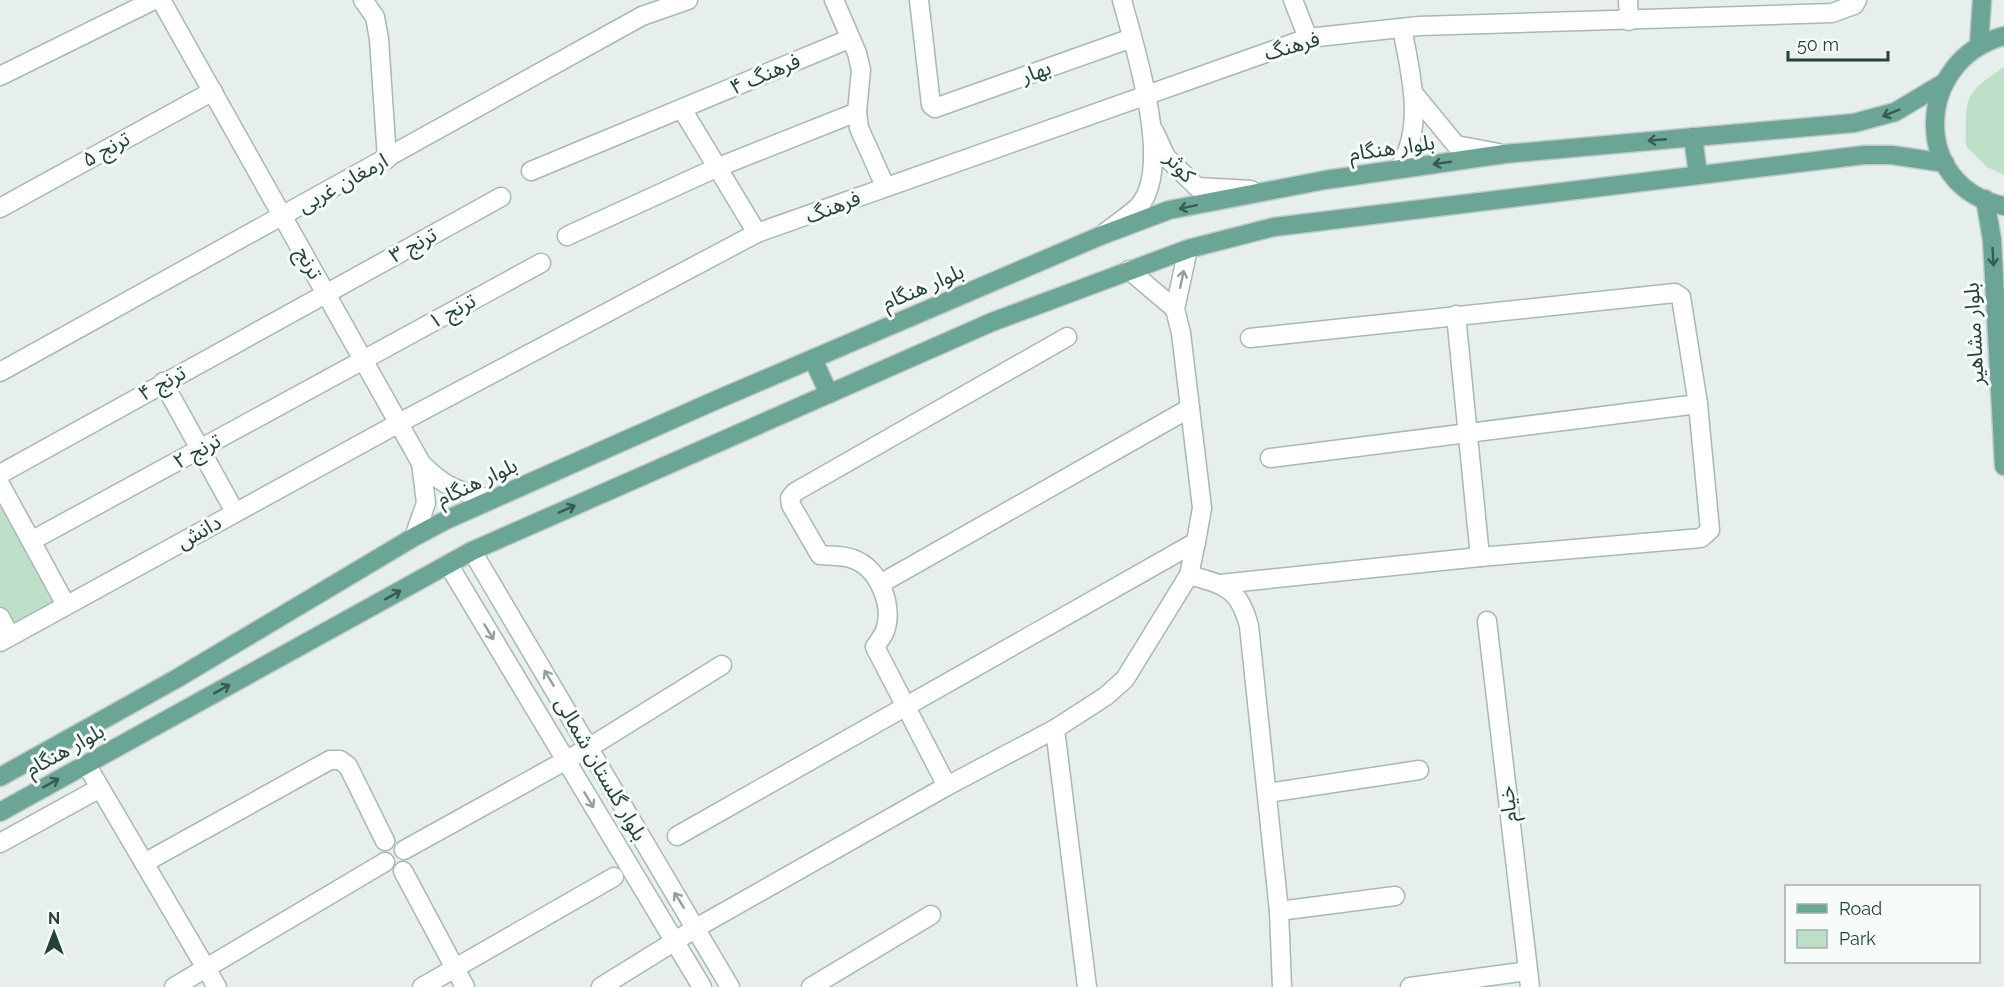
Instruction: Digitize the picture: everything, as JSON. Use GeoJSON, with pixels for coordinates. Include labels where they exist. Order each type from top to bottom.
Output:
{"type":"FeatureCollection","features":[{"type":"Feature","properties":{"kind":"main road"},"geometry":{"type":"LineString","coordinates":[[1979,45],[1982,0]]}},
{"type":"Feature","properties":{"kind":"main road"},"geometry":{"type":"LineString","coordinates":[[2004,36],[1979,45],[1958,62],[1942,84],[1934,124],[1945,163],[1962,184],[1985,200],[2004,206]]}},
{"type":"Feature","properties":{"kind":"main road","name":"بلوار هنگام"},"geometry":{"type":"LineString","coordinates":[[0,777],[176,679],[414,537],[491,499],[1100,236],[1169,210],[1265,190],[1504,154],[1854,123],[1895,112],[1942,84]]}},
{"type":"Feature","properties":{"kind":"main road"},"geometry":{"type":"LineString","coordinates":[[1693,137],[1698,174]]}},
{"type":"Feature","properties":{"kind":"main road","name":"بلوار هنگام"},"geometry":{"type":"LineString","coordinates":[[0,812],[472,551],[992,322],[1188,249],[1274,227],[1864,155],[1892,154],[1945,163]]}},
{"type":"Feature","properties":{"kind":"main road","name":"بلوار مشاهیر"},"geometry":{"type":"LineString","coordinates":[[1985,200],[1992,240],[2004,466]]}},
{"type":"Feature","properties":{"kind":"main road"},"geometry":{"type":"LineString","coordinates":[[813,359],[829,394]]}},
{"type":"Feature","properties":{"kind":"street"},"geometry":{"type":"LineString","coordinates":[[0,76],[154,0]]}},
{"type":"Feature","properties":{"kind":"street"},"geometry":{"type":"LineString","coordinates":[[363,0],[375,17],[379,39],[387,159]]}},
{"type":"Feature","properties":{"kind":"street","name":"ارمغان غربی"},"geometry":{"type":"LineString","coordinates":[[0,372],[387,159],[642,8],[688,0]]}},
{"type":"Feature","properties":{"kind":"street"},"geometry":{"type":"LineString","coordinates":[[834,0],[857,53],[861,70],[857,112],[859,128],[885,186]]}},
{"type":"Feature","properties":{"kind":"street","name":"بهار"},"geometry":{"type":"LineString","coordinates":[[919,0],[931,105],[940,107],[1132,38]]}},
{"type":"Feature","properties":{"kind":"street","name":"کوثر"},"geometry":{"type":"LineString","coordinates":[[1100,236],[1139,206],[1152,172],[1148,94],[1122,0]]}},
{"type":"Feature","properties":{"kind":"street"},"geometry":{"type":"LineString","coordinates":[[1293,0],[1308,38]]}},
{"type":"Feature","properties":{"kind":"street"},"geometry":{"type":"LineString","coordinates":[[1628,0],[1629,21]]}},
{"type":"Feature","properties":{"kind":"street","name":"فرهنگ"},"geometry":{"type":"LineString","coordinates":[[399,423],[757,233],[1308,38],[1402,28],[1832,13],[1856,2]]}},
{"type":"Feature","properties":{"kind":"street","name":"ترنج"},"geometry":{"type":"LineString","coordinates":[[168,5],[213,91],[421,463]]}},
{"type":"Feature","properties":{"kind":"street"},"geometry":{"type":"LineString","coordinates":[[1399,169],[1410,151],[1414,129],[1414,94],[1402,28]]}},
{"type":"Feature","properties":{"kind":"street","name":"فرهنگ ۴"},"geometry":{"type":"LineString","coordinates":[[531,171],[849,39]]}},
{"type":"Feature","properties":{"kind":"street","name":"ترنج ۵"},"geometry":{"type":"LineString","coordinates":[[0,208],[213,91]]}},
{"type":"Feature","properties":{"kind":"street"},"geometry":{"type":"LineString","coordinates":[[1414,94],[1456,145],[1504,154]]}},
{"type":"Feature","properties":{"kind":"street"},"geometry":{"type":"LineString","coordinates":[[682,109],[757,233]]}},
{"type":"Feature","properties":{"kind":"street"},"geometry":{"type":"LineString","coordinates":[[567,236],[716,168],[857,112]]}},
{"type":"Feature","properties":{"kind":"street","name":"کوثر"},"geometry":{"type":"LineString","coordinates":[[1149,118],[1166,157],[1197,187],[1265,190]]}},
{"type":"Feature","properties":{"kind":"street","name":"ترنج ۳"},"geometry":{"type":"LineString","coordinates":[[326,293],[501,197]]}},
{"type":"Feature","properties":{"kind":"street"},"geometry":{"type":"LineString","coordinates":[[601,987],[696,928],[947,786],[1055,729],[1106,696],[1125,679],[1189,575],[1202,508],[1181,333],[1175,309],[1188,249]]}},
{"type":"Feature","properties":{"kind":"street","name":"ترنج ۱"},"geometry":{"type":"LineString","coordinates":[[363,360],[541,263]]}},
{"type":"Feature","properties":{"kind":"street"},"geometry":{"type":"LineString","coordinates":[[1129,270],[1175,309]]}},
{"type":"Feature","properties":{"kind":"street","name":"ترنج ۴"},"geometry":{"type":"LineString","coordinates":[[0,474],[326,293]]}},
{"type":"Feature","properties":{"kind":"street"},"geometry":{"type":"LineString","coordinates":[[1221,584],[1707,536],[1710,530],[1698,404],[1681,297],[1675,293],[1250,338]]}},
{"type":"Feature","properties":{"kind":"street"},"geometry":{"type":"LineString","coordinates":[[1456,315],[1480,557]]}},
{"type":"Feature","properties":{"kind":"street"},"geometry":{"type":"LineString","coordinates":[[947,786],[875,647],[885,630],[888,612],[880,584],[867,567],[853,559],[820,555],[791,505],[790,498],[795,492],[1067,338]]}},
{"type":"Feature","properties":{"kind":"street","name":"ترنج ۲"},"geometry":{"type":"LineString","coordinates":[[31,541],[363,360]]}},
{"type":"Feature","properties":{"kind":"street"},"geometry":{"type":"LineString","coordinates":[[163,382],[235,512]]}},
{"type":"Feature","properties":{"kind":"street"},"geometry":{"type":"LineString","coordinates":[[1270,459],[1698,404]]}},
{"type":"Feature","properties":{"kind":"street"},"geometry":{"type":"LineString","coordinates":[[880,584],[1190,408]]}},
{"type":"Feature","properties":{"kind":"street","name":"دانش"},"geometry":{"type":"LineString","coordinates":[[5,639],[399,423]]}},
{"type":"Feature","properties":{"kind":"street"},"geometry":{"type":"LineString","coordinates":[[421,463],[454,490],[491,499]]}},
{"type":"Feature","properties":{"kind":"street"},"geometry":{"type":"LineString","coordinates":[[414,537],[426,503],[421,463]]}},
{"type":"Feature","properties":{"kind":"street"},"geometry":{"type":"LineString","coordinates":[[0,484],[66,605]]}},
{"type":"Feature","properties":{"kind":"street"},"geometry":{"type":"LineString","coordinates":[[677,836],[1196,542]]}},
{"type":"Feature","properties":{"kind":"street","name":"بلوار گلستان شمالی"},"geometry":{"type":"LineString","coordinates":[[472,551],[730,987]]}},
{"type":"Feature","properties":{"kind":"street","name":"بلوار گلستان شمالی"},"geometry":{"type":"LineString","coordinates":[[448,564],[702,987]]}},
{"type":"Feature","properties":{"kind":"street"},"geometry":{"type":"LineString","coordinates":[[1189,575],[1221,584],[1240,598],[1249,626],[1279,911],[1282,987]]}},
{"type":"Feature","properties":{"kind":"street"},"geometry":{"type":"LineString","coordinates":[[473,606],[473,599],[482,589],[495,589]]}},
{"type":"Feature","properties":{"kind":"street"},"geometry":{"type":"LineString","coordinates":[[0,617],[5,639]]}},
{"type":"Feature","properties":{"kind":"street","name":"خیام"},"geometry":{"type":"LineString","coordinates":[[1486,621],[1529,979]]}},
{"type":"Feature","properties":{"kind":"street"},"geometry":{"type":"LineString","coordinates":[[404,850],[590,747],[722,665]]}},
{"type":"Feature","properties":{"kind":"street"},"geometry":{"type":"LineString","coordinates":[[1055,729],[1087,987]]}},
{"type":"Feature","properties":{"kind":"street"},"geometry":{"type":"LineString","coordinates":[[144,863],[330,760],[340,760],[348,766],[385,841]]}},
{"type":"Feature","properties":{"kind":"street"},"geometry":{"type":"LineString","coordinates":[[86,764],[217,987]]}},
{"type":"Feature","properties":{"kind":"street"},"geometry":{"type":"LineString","coordinates":[[1267,793],[1419,770]]}},
{"type":"Feature","properties":{"kind":"street"},"geometry":{"type":"LineString","coordinates":[[0,843],[100,788]]}},
{"type":"Feature","properties":{"kind":"street"},"geometry":{"type":"LineString","coordinates":[[385,841],[395,840],[404,850],[408,862],[404,871]]}},
{"type":"Feature","properties":{"kind":"street"},"geometry":{"type":"LineString","coordinates":[[385,841],[380,850],[385,862],[394,871],[404,871]]}},
{"type":"Feature","properties":{"kind":"street"},"geometry":{"type":"LineString","coordinates":[[174,987],[385,862]]}},
{"type":"Feature","properties":{"kind":"street"},"geometry":{"type":"LineString","coordinates":[[404,871],[465,987]]}},
{"type":"Feature","properties":{"kind":"street"},"geometry":{"type":"LineString","coordinates":[[422,987],[614,877]]}},
{"type":"Feature","properties":{"kind":"street"},"geometry":{"type":"LineString","coordinates":[[1279,911],[1395,896]]}},
{"type":"Feature","properties":{"kind":"street"},"geometry":{"type":"LineString","coordinates":[[812,987],[931,915]]}},
{"type":"Feature","properties":{"kind":"street"},"geometry":{"type":"LineString","coordinates":[[1410,987],[1529,979]]}},
{"type":"Feature","properties":{"kind":"green space"},"geometry":{"type":"Polygon","coordinates":[[[2004,67],[2004,175],[1987,167],[1966,146],[1966,117],[1969,99],[1974,91],[2004,67]]]}},
{"type":"Feature","properties":{"kind":"green space"},"geometry":{"type":"Polygon","coordinates":[[[0,481],[63,604],[17,632],[0,606],[0,481]]]}}]}
